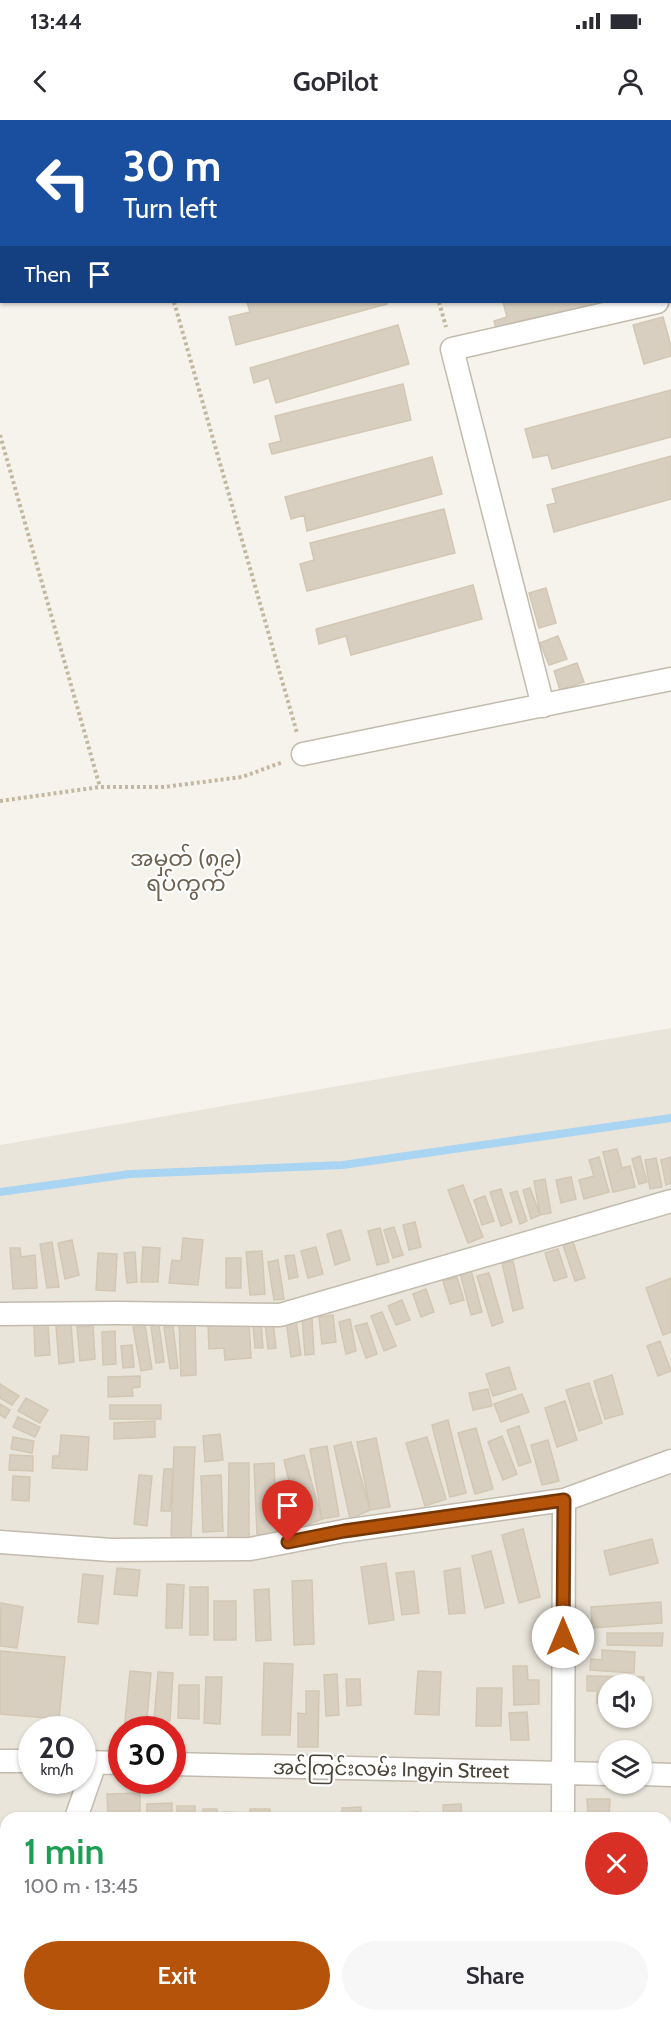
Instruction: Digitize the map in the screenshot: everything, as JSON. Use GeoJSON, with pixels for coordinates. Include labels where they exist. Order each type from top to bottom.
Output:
{"type":"FeatureCollection","features":[{"type":"Feature","properties":{"kind":"street"},"geometry":{"type":"LineString","coordinates":[[543,706],[452,349],[653,303]]}},
{"type":"Feature","properties":{"kind":"street"},"geometry":{"type":"LineString","coordinates":[[303,754],[671,679]]}},
{"type":"Feature","properties":{"kind":"street"},"geometry":{"type":"LineString","coordinates":[[0,1314],[280,1315],[671,1201]]}},
{"type":"Feature","properties":{"kind":"street"},"geometry":{"type":"LineString","coordinates":[[0,1542],[111,1550],[250,1549],[344,1531],[564,1500],[671,1461]]}},
{"type":"Feature","properties":{"kind":"street"},"geometry":{"type":"LineString","coordinates":[[563,1812],[564,1500]]}},
{"type":"Feature","properties":{"kind":"street"},"geometry":{"type":"LineString","coordinates":[[0,1761],[18,1761]]}},
{"type":"Feature","properties":{"kind":"street","name":"အင်ကြင်းလမ်း Ingyin Street"},"geometry":{"type":"LineString","coordinates":[[186,1764],[598,1774]]}},
{"type":"Feature","properties":{"kind":"street"},"geometry":{"type":"LineString","coordinates":[[652,1774],[671,1775]]}},
{"type":"Feature","properties":{"kind":"street"},"geometry":{"type":"LineString","coordinates":[[77,1812],[82,1794]]}},
{"type":"Feature","properties":{"kind":"path"},"geometry":{"type":"LineString","coordinates":[[0,801],[100,787],[164,787],[242,777],[303,754],[174,303]]}},
{"type":"Feature","properties":{"kind":"path"},"geometry":{"type":"LineString","coordinates":[[0,435],[100,787]]}},
{"type":"Feature","properties":{"kind":"shaded area"},"geometry":{"type":"Polygon","coordinates":[[[671,1028],[671,1812],[0,1812],[0,1145],[671,1028]]]}},
{"type":"Feature","properties":{"kind":"building"},"geometry":{"type":"Polygon","coordinates":[[[247,303],[387,304],[236,345],[229,317],[250,312],[247,303]]]}},
{"type":"Feature","properties":{"kind":"building"},"geometry":{"type":"Polygon","coordinates":[[[503,303],[638,303],[500,341],[494,321],[507,317],[503,303]]]}},
{"type":"Feature","properties":{"kind":"building"},"geometry":{"type":"Polygon","coordinates":[[[663,317],[671,346],[671,356],[644,364],[633,325],[663,317]]]}},
{"type":"Feature","properties":{"kind":"building"},"geometry":{"type":"Polygon","coordinates":[[[398,325],[409,364],[276,403],[269,378],[254,383],[250,368],[398,325]]]}},
{"type":"Feature","properties":{"kind":"building"},"geometry":{"type":"Polygon","coordinates":[[[403,384],[411,420],[272,454],[269,444],[281,441],[275,416],[403,384]]]}},
{"type":"Feature","properties":{"kind":"building"},"geometry":{"type":"Polygon","coordinates":[[[671,390],[671,437],[552,469],[548,455],[533,458],[525,429],[671,390]]]}},
{"type":"Feature","properties":{"kind":"building"},"geometry":{"type":"Polygon","coordinates":[[[671,456],[671,499],[554,532],[547,505],[556,503],[552,489],[671,456]]]}},
{"type":"Feature","properties":{"kind":"building"},"geometry":{"type":"Polygon","coordinates":[[[432,457],[442,494],[307,531],[304,515],[291,519],[285,497],[432,457]]]}},
{"type":"Feature","properties":{"kind":"building"},"geometry":{"type":"Polygon","coordinates":[[[444,509],[455,553],[307,591],[300,564],[314,560],[310,543],[444,509]]]}},
{"type":"Feature","properties":{"kind":"building"},"geometry":{"type":"Polygon","coordinates":[[[473,585],[482,619],[351,655],[346,636],[319,644],[316,629],[473,585]]]}},
{"type":"Feature","properties":{"kind":"building"},"geometry":{"type":"Polygon","coordinates":[[[546,588],[556,623],[539,628],[529,593],[546,588]]]}},
{"type":"Feature","properties":{"kind":"building"},"geometry":{"type":"Polygon","coordinates":[[[558,636],[567,659],[549,665],[540,643],[558,636]]]}},
{"type":"Feature","properties":{"kind":"building"},"geometry":{"type":"Polygon","coordinates":[[[577,663],[584,682],[560,690],[554,671],[577,663]]]}},
{"type":"Feature","properties":{"kind":"building"},"geometry":{"type":"Polygon","coordinates":[[[617,1149],[622,1168],[630,1166],[635,1187],[613,1192],[603,1152],[617,1149]]]}},
{"type":"Feature","properties":{"kind":"building"},"geometry":{"type":"Polygon","coordinates":[[[640,1156],[647,1182],[639,1184],[632,1159],[640,1156]]]}},
{"type":"Feature","properties":{"kind":"building"},"geometry":{"type":"Polygon","coordinates":[[[599,1157],[609,1192],[584,1199],[579,1180],[594,1176],[589,1160],[599,1157]]]}},
{"type":"Feature","properties":{"kind":"building"},"geometry":{"type":"Polygon","coordinates":[[[671,1157],[671,1183],[666,1185],[661,1160],[671,1157]]]}},
{"type":"Feature","properties":{"kind":"building"},"geometry":{"type":"Polygon","coordinates":[[[656,1158],[662,1187],[650,1189],[645,1160],[656,1158]]]}},
{"type":"Feature","properties":{"kind":"building"},"geometry":{"type":"Polygon","coordinates":[[[571,1177],[576,1199],[561,1203],[556,1180],[571,1177]]]}},
{"type":"Feature","properties":{"kind":"building"},"geometry":{"type":"Polygon","coordinates":[[[545,1179],[551,1213],[540,1215],[534,1181],[545,1179]]]}},
{"type":"Feature","properties":{"kind":"building"},"geometry":{"type":"Polygon","coordinates":[[[463,1185],[483,1237],[468,1243],[448,1190],[463,1185]]]}},
{"type":"Feature","properties":{"kind":"building"},"geometry":{"type":"Polygon","coordinates":[[[530,1188],[540,1215],[531,1219],[523,1190],[530,1188]]]}},
{"type":"Feature","properties":{"kind":"building"},"geometry":{"type":"Polygon","coordinates":[[[501,1189],[512,1222],[501,1226],[490,1192],[501,1189]]]}},
{"type":"Feature","properties":{"kind":"building"},"geometry":{"type":"Polygon","coordinates":[[[517,1191],[527,1221],[520,1224],[510,1193],[517,1191]]]}},
{"type":"Feature","properties":{"kind":"building"},"geometry":{"type":"Polygon","coordinates":[[[485,1196],[494,1221],[482,1225],[474,1200],[485,1196]]]}},
{"type":"Feature","properties":{"kind":"building"},"geometry":{"type":"Polygon","coordinates":[[[415,1222],[421,1247],[409,1250],[403,1225],[415,1222]]]}},
{"type":"Feature","properties":{"kind":"building"},"geometry":{"type":"Polygon","coordinates":[[[394,1227],[403,1255],[393,1258],[384,1230],[394,1227]]]}},
{"type":"Feature","properties":{"kind":"building"},"geometry":{"type":"Polygon","coordinates":[[[380,1228],[389,1262],[377,1265],[368,1231],[380,1228]]]}},
{"type":"Feature","properties":{"kind":"building"},"geometry":{"type":"Polygon","coordinates":[[[341,1230],[350,1260],[335,1265],[327,1234],[341,1230]]]}},
{"type":"Feature","properties":{"kind":"building"},"geometry":{"type":"Polygon","coordinates":[[[183,1238],[203,1240],[198,1285],[169,1283],[172,1260],[181,1261],[183,1238]]]}},
{"type":"Feature","properties":{"kind":"building"},"geometry":{"type":"Polygon","coordinates":[[[72,1240],[79,1275],[65,1279],[58,1243],[72,1240]]]}},
{"type":"Feature","properties":{"kind":"building"},"geometry":{"type":"Polygon","coordinates":[[[52,1242],[59,1287],[47,1288],[40,1244],[52,1242]]]}},
{"type":"Feature","properties":{"kind":"building"},"geometry":{"type":"Polygon","coordinates":[[[573,1242],[585,1278],[575,1281],[563,1245],[573,1242]]]}},
{"type":"Feature","properties":{"kind":"building"},"geometry":{"type":"Polygon","coordinates":[[[143,1247],[160,1248],[158,1282],[141,1282],[143,1247]]]}},
{"type":"Feature","properties":{"kind":"building"},"geometry":{"type":"Polygon","coordinates":[[[316,1247],[323,1274],[308,1278],[301,1251],[316,1247]]]}},
{"type":"Feature","properties":{"kind":"building"},"geometry":{"type":"Polygon","coordinates":[[[10,1248],[20,1248],[21,1257],[35,1255],[37,1288],[13,1289],[10,1248]]]}},
{"type":"Feature","properties":{"kind":"building"},"geometry":{"type":"Polygon","coordinates":[[[558,1249],[567,1277],[554,1281],[545,1253],[558,1249]]]}},
{"type":"Feature","properties":{"kind":"building"},"geometry":{"type":"Polygon","coordinates":[[[262,1251],[265,1294],[250,1295],[246,1252],[262,1251]]]}},
{"type":"Feature","properties":{"kind":"building"},"geometry":{"type":"Polygon","coordinates":[[[135,1252],[137,1282],[127,1283],[124,1253],[135,1252]]]}},
{"type":"Feature","properties":{"kind":"building"},"geometry":{"type":"Polygon","coordinates":[[[98,1253],[117,1254],[115,1291],[96,1290],[98,1253]]]}},
{"type":"Feature","properties":{"kind":"building"},"geometry":{"type":"Polygon","coordinates":[[[294,1255],[298,1277],[289,1279],[285,1256],[294,1255]]]}},
{"type":"Feature","properties":{"kind":"building"},"geometry":{"type":"Polygon","coordinates":[[[226,1258],[241,1258],[241,1288],[226,1288],[226,1258]]]}},
{"type":"Feature","properties":{"kind":"building"},"geometry":{"type":"Polygon","coordinates":[[[278,1260],[284,1299],[274,1300],[268,1262],[278,1260]]]}},
{"type":"Feature","properties":{"kind":"building"},"geometry":{"type":"Polygon","coordinates":[[[513,1261],[523,1308],[513,1311],[502,1263],[513,1261]]]}},
{"type":"Feature","properties":{"kind":"building"},"geometry":{"type":"Polygon","coordinates":[[[471,1270],[482,1312],[471,1315],[460,1273],[471,1270]]]}},
{"type":"Feature","properties":{"kind":"building"},"geometry":{"type":"Polygon","coordinates":[[[489,1273],[503,1322],[492,1326],[477,1276],[489,1273]]]}},
{"type":"Feature","properties":{"kind":"building"},"geometry":{"type":"Polygon","coordinates":[[[457,1277],[464,1300],[450,1304],[443,1281],[457,1277]]]}},
{"type":"Feature","properties":{"kind":"building"},"geometry":{"type":"Polygon","coordinates":[[[671,1278],[671,1332],[663,1335],[646,1288],[671,1278]]]}},
{"type":"Feature","properties":{"kind":"building"},"geometry":{"type":"Polygon","coordinates":[[[426,1289],[434,1312],[421,1317],[413,1294],[426,1289]]]}},
{"type":"Feature","properties":{"kind":"building"},"geometry":{"type":"Polygon","coordinates":[[[402,1300],[410,1320],[396,1325],[388,1306],[402,1300]]]}},
{"type":"Feature","properties":{"kind":"building"},"geometry":{"type":"Polygon","coordinates":[[[382,1312],[396,1346],[384,1351],[371,1316],[382,1312]]]}},
{"type":"Feature","properties":{"kind":"building"},"geometry":{"type":"Polygon","coordinates":[[[333,1315],[336,1342],[322,1344],[319,1317],[333,1315]]]}},
{"type":"Feature","properties":{"kind":"building"},"geometry":{"type":"Polygon","coordinates":[[[312,1317],[314,1354],[305,1355],[302,1318],[312,1317]]]}},
{"type":"Feature","properties":{"kind":"building"},"geometry":{"type":"Polygon","coordinates":[[[350,1319],[356,1351],[346,1354],[339,1322],[350,1319]]]}},
{"type":"Feature","properties":{"kind":"building"},"geometry":{"type":"Polygon","coordinates":[[[296,1320],[301,1355],[291,1357],[286,1321],[296,1320]]]}},
{"type":"Feature","properties":{"kind":"building"},"geometry":{"type":"Polygon","coordinates":[[[195,1321],[196,1375],[181,1376],[179,1322],[195,1321]]]}},
{"type":"Feature","properties":{"kind":"building"},"geometry":{"type":"Polygon","coordinates":[[[249,1321],[251,1358],[225,1360],[224,1348],[209,1349],[208,1324],[249,1321]]]}},
{"type":"Feature","properties":{"kind":"building"},"geometry":{"type":"Polygon","coordinates":[[[265,1322],[273,1322],[276,1348],[268,1349],[265,1322]]]}},
{"type":"Feature","properties":{"kind":"building"},"geometry":{"type":"Polygon","coordinates":[[[48,1323],[50,1355],[35,1356],[34,1324],[48,1323]]]}},
{"type":"Feature","properties":{"kind":"building"},"geometry":{"type":"Polygon","coordinates":[[[261,1323],[263,1348],[255,1348],[253,1324],[261,1323]]]}},
{"type":"Feature","properties":{"kind":"building"},"geometry":{"type":"Polygon","coordinates":[[[367,1323],[377,1354],[366,1358],[355,1326],[367,1323]]]}},
{"type":"Feature","properties":{"kind":"building"},"geometry":{"type":"Polygon","coordinates":[[[71,1324],[74,1362],[59,1364],[56,1326],[71,1324]]]}},
{"type":"Feature","properties":{"kind":"building"},"geometry":{"type":"Polygon","coordinates":[[[145,1325],[152,1369],[141,1371],[133,1327],[145,1325]]]}},
{"type":"Feature","properties":{"kind":"building"},"geometry":{"type":"Polygon","coordinates":[[[159,1325],[164,1362],[156,1363],[151,1326],[159,1325]]]}},
{"type":"Feature","properties":{"kind":"building"},"geometry":{"type":"Polygon","coordinates":[[[93,1326],[95,1359],[80,1361],[77,1327],[93,1326]]]}},
{"type":"Feature","properties":{"kind":"building"},"geometry":{"type":"Polygon","coordinates":[[[173,1326],[178,1368],[170,1369],[164,1327],[173,1326]]]}},
{"type":"Feature","properties":{"kind":"building"},"geometry":{"type":"Polygon","coordinates":[[[115,1331],[116,1364],[103,1365],[102,1332],[115,1331]]]}},
{"type":"Feature","properties":{"kind":"building"},"geometry":{"type":"Polygon","coordinates":[[[660,1341],[671,1371],[658,1376],[647,1346],[660,1341]]]}},
{"type":"Feature","properties":{"kind":"building"},"geometry":{"type":"Polygon","coordinates":[[[132,1345],[134,1367],[123,1368],[121,1346],[132,1345]]]}},
{"type":"Feature","properties":{"kind":"building"},"geometry":{"type":"Polygon","coordinates":[[[509,1367],[516,1389],[493,1396],[486,1374],[509,1367]]]}},
{"type":"Feature","properties":{"kind":"building"},"geometry":{"type":"Polygon","coordinates":[[[612,1375],[623,1414],[605,1419],[594,1381],[612,1375]]]}},
{"type":"Feature","properties":{"kind":"building"},"geometry":{"type":"Polygon","coordinates":[[[140,1376],[140,1387],[132,1388],[133,1396],[108,1397],[108,1377],[140,1376]]]}},
{"type":"Feature","properties":{"kind":"building"},"geometry":{"type":"Polygon","coordinates":[[[589,1383],[602,1423],[579,1431],[566,1390],[589,1383]]]}},
{"type":"Feature","properties":{"kind":"building"},"geometry":{"type":"Polygon","coordinates":[[[0,1384],[19,1396],[12,1405],[0,1398],[0,1384]]]}},
{"type":"Feature","properties":{"kind":"building"},"geometry":{"type":"Polygon","coordinates":[[[488,1389],[492,1406],[473,1410],[469,1393],[488,1389]]]}},
{"type":"Feature","properties":{"kind":"building"},"geometry":{"type":"Polygon","coordinates":[[[522,1394],[529,1412],[501,1422],[494,1404],[522,1394]]]}},
{"type":"Feature","properties":{"kind":"building"},"geometry":{"type":"Polygon","coordinates":[[[26,1398],[48,1410],[40,1423],[18,1411],[26,1398]]]}},
{"type":"Feature","properties":{"kind":"building"},"geometry":{"type":"Polygon","coordinates":[[[565,1401],[577,1440],[557,1447],[545,1408],[565,1401]]]}},
{"type":"Feature","properties":{"kind":"building"},"geometry":{"type":"Polygon","coordinates":[[[0,1404],[10,1410],[5,1418],[0,1415],[0,1404]]]}},
{"type":"Feature","properties":{"kind":"building"},"geometry":{"type":"Polygon","coordinates":[[[110,1405],[161,1405],[161,1419],[110,1419],[110,1405]]]}},
{"type":"Feature","properties":{"kind":"building"},"geometry":{"type":"Polygon","coordinates":[[[18,1417],[40,1427],[35,1437],[13,1427],[18,1417]]]}},
{"type":"Feature","properties":{"kind":"building"},"geometry":{"type":"Polygon","coordinates":[[[448,1420],[466,1493],[450,1497],[432,1425],[448,1420]]]}},
{"type":"Feature","properties":{"kind":"building"},"geometry":{"type":"Polygon","coordinates":[[[155,1421],[155,1437],[114,1439],[114,1423],[155,1421]]]}},
{"type":"Feature","properties":{"kind":"building"},"geometry":{"type":"Polygon","coordinates":[[[519,1426],[531,1462],[519,1466],[507,1430],[519,1426]]]}},
{"type":"Feature","properties":{"kind":"building"},"geometry":{"type":"Polygon","coordinates":[[[476,1428],[493,1489],[475,1494],[458,1433],[476,1428]]]}},
{"type":"Feature","properties":{"kind":"building"},"geometry":{"type":"Polygon","coordinates":[[[220,1434],[223,1460],[205,1462],[203,1436],[220,1434]]]}},
{"type":"Feature","properties":{"kind":"building"},"geometry":{"type":"Polygon","coordinates":[[[61,1435],[89,1437],[87,1470],[52,1468],[53,1456],[59,1456],[61,1435]]]}},
{"type":"Feature","properties":{"kind":"building"},"geometry":{"type":"Polygon","coordinates":[[[502,1436],[517,1474],[503,1480],[488,1442],[502,1436]]]}},
{"type":"Feature","properties":{"kind":"building"},"geometry":{"type":"Polygon","coordinates":[[[13,1437],[34,1441],[32,1453],[11,1449],[13,1437]]]}},
{"type":"Feature","properties":{"kind":"building"},"geometry":{"type":"Polygon","coordinates":[[[427,1437],[446,1499],[425,1506],[406,1443],[427,1437]]]}},
{"type":"Feature","properties":{"kind":"building"},"geometry":{"type":"Polygon","coordinates":[[[376,1438],[390,1507],[370,1510],[357,1442],[376,1438]]]}},
{"type":"Feature","properties":{"kind":"building"},"geometry":{"type":"Polygon","coordinates":[[[548,1440],[559,1481],[542,1485],[531,1445],[548,1440]]]}},
{"type":"Feature","properties":{"kind":"building"},"geometry":{"type":"Polygon","coordinates":[[[351,1442],[370,1510],[350,1519],[334,1446],[351,1442]]]}},
{"type":"Feature","properties":{"kind":"building"},"geometry":{"type":"Polygon","coordinates":[[[327,1446],[339,1516],[322,1519],[310,1449],[327,1446]]]}},
{"type":"Feature","properties":{"kind":"building"},"geometry":{"type":"Polygon","coordinates":[[[174,1447],[195,1447],[191,1538],[171,1538],[174,1447]]]}},
{"type":"Feature","properties":{"kind":"building"},"geometry":{"type":"Polygon","coordinates":[[[10,1455],[33,1456],[33,1471],[9,1470],[10,1455]]]}},
{"type":"Feature","properties":{"kind":"building"},"geometry":{"type":"Polygon","coordinates":[[[304,1455],[322,1519],[300,1528],[284,1460],[304,1455]]]}},
{"type":"Feature","properties":{"kind":"building"},"geometry":{"type":"Polygon","coordinates":[[[229,1463],[249,1463],[249,1538],[228,1538],[229,1463]]]}},
{"type":"Feature","properties":{"kind":"building"},"geometry":{"type":"Polygon","coordinates":[[[274,1463],[277,1534],[257,1535],[254,1464],[274,1463]]]}},
{"type":"Feature","properties":{"kind":"building"},"geometry":{"type":"Polygon","coordinates":[[[164,1469],[173,1469],[170,1511],[161,1511],[164,1469]]]}},
{"type":"Feature","properties":{"kind":"building"},"geometry":{"type":"Polygon","coordinates":[[[139,1475],[152,1476],[147,1526],[134,1524],[139,1475]]]}},
{"type":"Feature","properties":{"kind":"building"},"geometry":{"type":"Polygon","coordinates":[[[221,1475],[223,1531],[203,1532],[201,1476],[221,1475]]]}},
{"type":"Feature","properties":{"kind":"building"},"geometry":{"type":"Polygon","coordinates":[[[13,1476],[30,1477],[29,1501],[12,1500],[13,1476]]]}},
{"type":"Feature","properties":{"kind":"building"},"geometry":{"type":"Polygon","coordinates":[[[523,1529],[540,1597],[519,1603],[502,1535],[523,1529]]]}},
{"type":"Feature","properties":{"kind":"building"},"geometry":{"type":"Polygon","coordinates":[[[652,1539],[658,1563],[610,1575],[604,1551],[652,1539]]]}},
{"type":"Feature","properties":{"kind":"building"},"geometry":{"type":"Polygon","coordinates":[[[491,1551],[504,1603],[485,1608],[472,1556],[491,1551]]]}},
{"type":"Feature","properties":{"kind":"building"},"geometry":{"type":"Polygon","coordinates":[[[386,1563],[394,1620],[369,1624],[361,1567],[386,1563]]]}},
{"type":"Feature","properties":{"kind":"building"},"geometry":{"type":"Polygon","coordinates":[[[117,1568],[140,1570],[137,1596],[114,1594],[117,1568]]]}},
{"type":"Feature","properties":{"kind":"building"},"geometry":{"type":"Polygon","coordinates":[[[460,1568],[465,1613],[449,1614],[444,1571],[460,1568]]]}},
{"type":"Feature","properties":{"kind":"building"},"geometry":{"type":"Polygon","coordinates":[[[414,1571],[419,1613],[402,1615],[396,1573],[414,1571]]]}},
{"type":"Feature","properties":{"kind":"building"},"geometry":{"type":"Polygon","coordinates":[[[83,1574],[103,1576],[98,1624],[78,1622],[83,1574]]]}},
{"type":"Feature","properties":{"kind":"building"},"geometry":{"type":"Polygon","coordinates":[[[312,1580],[314,1644],[294,1645],[292,1581],[312,1580]]]}},
{"type":"Feature","properties":{"kind":"building"},"geometry":{"type":"Polygon","coordinates":[[[167,1584],[184,1585],[182,1628],[166,1628],[167,1584]]]}},
{"type":"Feature","properties":{"kind":"building"},"geometry":{"type":"Polygon","coordinates":[[[190,1587],[208,1587],[208,1635],[190,1635],[190,1587]]]}},
{"type":"Feature","properties":{"kind":"building"},"geometry":{"type":"Polygon","coordinates":[[[269,1589],[271,1640],[256,1641],[254,1590],[269,1589]]]}},
{"type":"Feature","properties":{"kind":"building"},"geometry":{"type":"Polygon","coordinates":[[[214,1601],[236,1601],[236,1640],[214,1640],[214,1601]]]}},
{"type":"Feature","properties":{"kind":"building"},"geometry":{"type":"Polygon","coordinates":[[[661,1602],[662,1623],[592,1628],[591,1607],[661,1602]]]}},
{"type":"Feature","properties":{"kind":"building"},"geometry":{"type":"Polygon","coordinates":[[[1,1603],[23,1607],[17,1648],[0,1646],[1,1603]]]}},
{"type":"Feature","properties":{"kind":"building"},"geometry":{"type":"Polygon","coordinates":[[[607,1633],[663,1633],[662,1646],[607,1645],[607,1633]]]}},
{"type":"Feature","properties":{"kind":"building"},"geometry":{"type":"Polygon","coordinates":[[[602,1650],[635,1652],[634,1673],[590,1670],[591,1659],[602,1660],[602,1650]]]}},
{"type":"Feature","properties":{"kind":"building"},"geometry":{"type":"Polygon","coordinates":[[[0,1651],[65,1657],[59,1716],[0,1714],[0,1651]]]}},
{"type":"Feature","properties":{"kind":"building"},"geometry":{"type":"Polygon","coordinates":[[[264,1663],[293,1664],[290,1735],[262,1735],[264,1663]]]}},
{"type":"Feature","properties":{"kind":"building"},"geometry":{"type":"Polygon","coordinates":[[[513,1666],[527,1666],[528,1680],[539,1680],[539,1704],[514,1705],[513,1666]]]}},
{"type":"Feature","properties":{"kind":"building"},"geometry":{"type":"Polygon","coordinates":[[[130,1671],[151,1673],[147,1716],[125,1716],[130,1671]]]}},
{"type":"Feature","properties":{"kind":"building"},"geometry":{"type":"Polygon","coordinates":[[[418,1671],[441,1672],[439,1715],[415,1714],[418,1671]]]}},
{"type":"Feature","properties":{"kind":"building"},"geometry":{"type":"Polygon","coordinates":[[[158,1672],[173,1673],[170,1716],[154,1716],[158,1672]]]}},
{"type":"Feature","properties":{"kind":"building"},"geometry":{"type":"Polygon","coordinates":[[[337,1674],[339,1715],[326,1716],[324,1675],[337,1674]]]}},
{"type":"Feature","properties":{"kind":"building"},"geometry":{"type":"Polygon","coordinates":[[[587,1676],[598,1676],[598,1703],[597,1691],[587,1691],[587,1676]]]}},
{"type":"Feature","properties":{"kind":"building"},"geometry":{"type":"Polygon","coordinates":[[[206,1677],[222,1677],[220,1724],[204,1723],[206,1677]]]}},
{"type":"Feature","properties":{"kind":"building"},"geometry":{"type":"Polygon","coordinates":[[[346,1679],[360,1679],[361,1705],[347,1706],[346,1679]]]}},
{"type":"Feature","properties":{"kind":"building"},"geometry":{"type":"Polygon","coordinates":[[[179,1685],[199,1685],[199,1719],[178,1716],[179,1685]]]}},
{"type":"Feature","properties":{"kind":"building"},"geometry":{"type":"Polygon","coordinates":[[[477,1688],[502,1688],[501,1726],[476,1726],[477,1688]]]}},
{"type":"Feature","properties":{"kind":"building"},"geometry":{"type":"Polygon","coordinates":[[[306,1691],[319,1691],[318,1747],[298,1747],[298,1713],[306,1714],[306,1691]]]}},
{"type":"Feature","properties":{"kind":"building"},"geometry":{"type":"Polygon","coordinates":[[[527,1712],[529,1740],[511,1740],[509,1713],[527,1712]]]}},
{"type":"Feature","properties":{"kind":"building"},"geometry":{"type":"Polygon","coordinates":[[[107,1794],[140,1794],[140,1812],[108,1812],[107,1794]]]}},
{"type":"Feature","properties":{"kind":"building"},"geometry":{"type":"Polygon","coordinates":[[[587,1799],[610,1799],[609,1812],[588,1812],[587,1799]]]}},
{"type":"Feature","properties":{"kind":"building"},"geometry":{"type":"Polygon","coordinates":[[[172,1803],[172,1812],[147,1812],[147,1804],[172,1803]]]}},
{"type":"Feature","properties":{"kind":"building"},"geometry":{"type":"Polygon","coordinates":[[[461,1804],[462,1812],[444,1812],[443,1805],[461,1804]]]}},
{"type":"Feature","properties":{"kind":"building"},"geometry":{"type":"Polygon","coordinates":[[[177,1806],[195,1806],[195,1812],[177,1812],[177,1806]]]}},
{"type":"Feature","properties":{"kind":"building"},"geometry":{"type":"Polygon","coordinates":[[[361,1807],[361,1812],[342,1812],[342,1808],[361,1807]]]}},
{"type":"Feature","properties":{"kind":"building"},"geometry":{"type":"Polygon","coordinates":[[[203,1809],[217,1809],[217,1812],[203,1812],[203,1809]]]}},
{"type":"Feature","properties":{"kind":"building"},"geometry":{"type":"Polygon","coordinates":[[[250,1809],[270,1809],[270,1812],[250,1812],[250,1809]]]}},
{"type":"Feature","properties":{"kind":"waterway"},"geometry":{"type":"LineString","coordinates":[[0,1192],[130,1174],[343,1165],[671,1118]]}},
{"type":"Feature","properties":{"kind":"district","name":"အမှတ် (၈၉) ရပ်ကွက်"},"geometry":{"type":"Point","coordinates":[186,870]}},
{"type":"Feature","properties":{"kind":"route"},"geometry":{"type":"LineString","coordinates":[[288,1542],[344,1531],[564,1500],[563,1637]]}}]}
